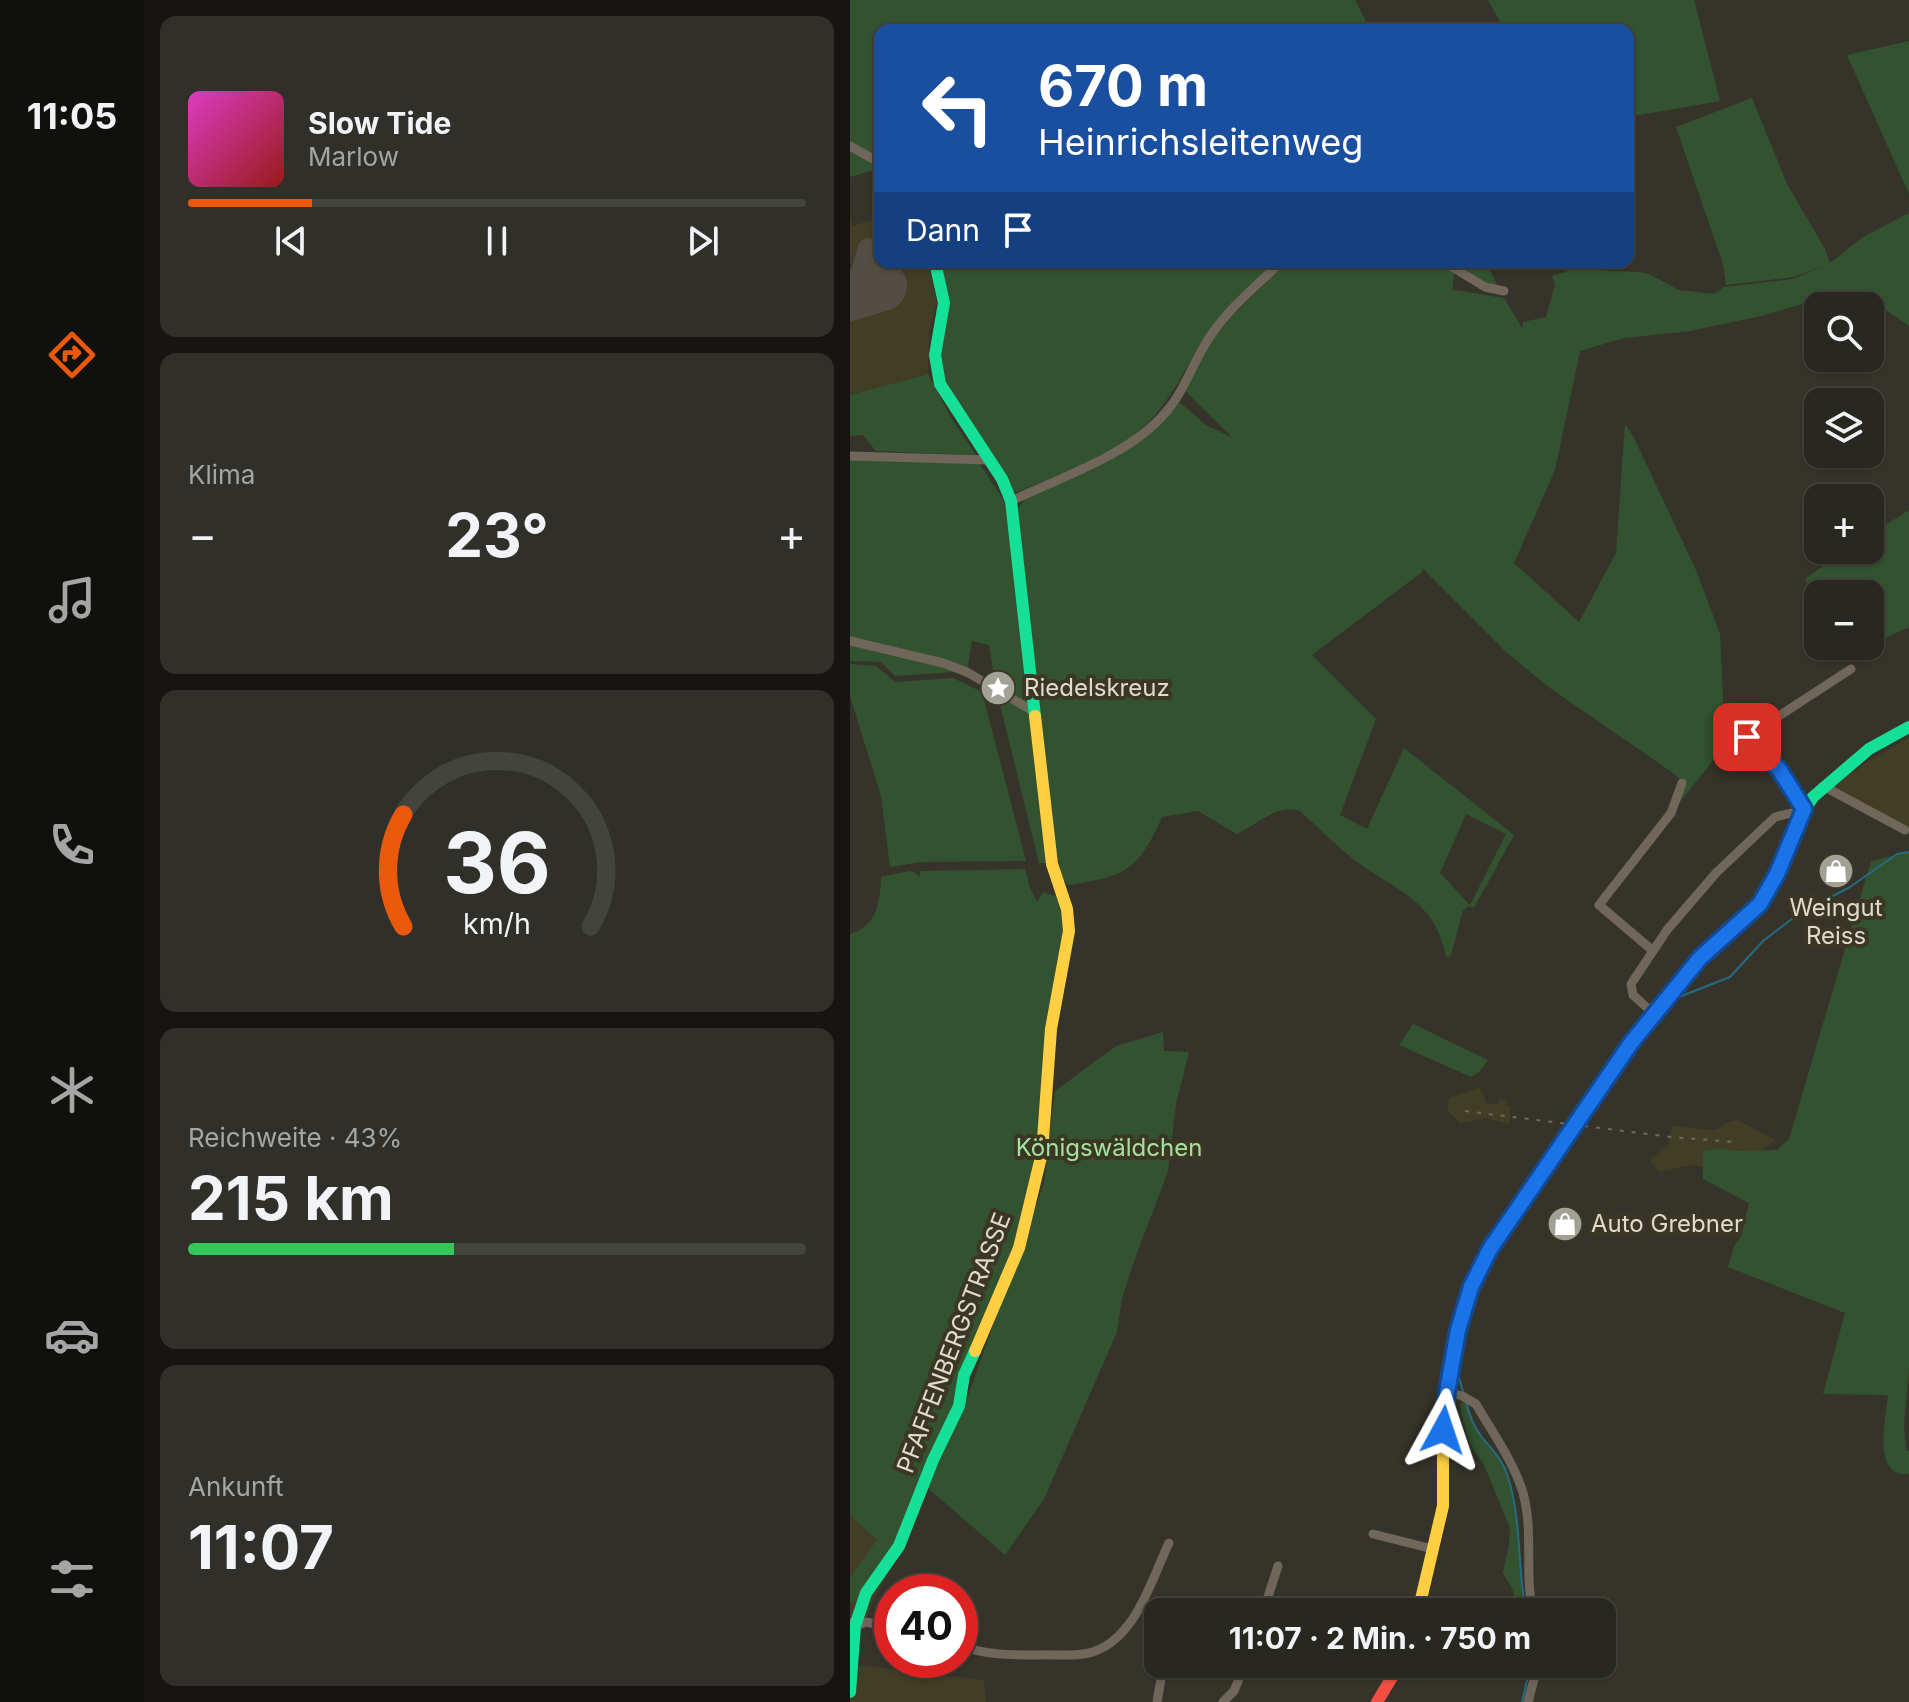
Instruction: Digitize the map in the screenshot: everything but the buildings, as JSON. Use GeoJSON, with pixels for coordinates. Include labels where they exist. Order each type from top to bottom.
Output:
{"type":"FeatureCollection","features":[{"type":"Feature","properties":{"kind":"street"},"geometry":{"type":"LineString","coordinates":[[850,146],[874,160]]}},
{"type":"Feature","properties":{"kind":"street"},"geometry":{"type":"LineString","coordinates":[[936,268],[944,303],[935,355],[940,384],[1002,479],[1011,501],[1123,448],[1146,430],[1166,412],[1190,375],[1209,337],[1224,318],[1275,268]]}},
{"type":"Feature","properties":{"kind":"street"},"geometry":{"type":"LineString","coordinates":[[1454,268],[1485,287],[1504,291]]}},
{"type":"Feature","properties":{"kind":"street"},"geometry":{"type":"LineString","coordinates":[[850,456],[989,460]]}},
{"type":"Feature","properties":{"kind":"street","name":"PFAFFENBERGSTRASSE"},"geometry":{"type":"LineString","coordinates":[[850,1692],[853,1624],[866,1593],[899,1546],[933,1460],[959,1406],[964,1375],[1019,1248],[1042,1153],[1051,1029],[1069,931],[1067,909],[1052,864],[1011,501]]}},
{"type":"Feature","properties":{"kind":"street"},"geometry":{"type":"LineString","coordinates":[[850,641],[943,663],[967,672],[1036,713]]}},
{"type":"Feature","properties":{"kind":"street"},"geometry":{"type":"LineString","coordinates":[[1802,812],[1779,769],[1754,748],[1747,737],[1851,669]]}},
{"type":"Feature","properties":{"kind":"street"},"geometry":{"type":"LineString","coordinates":[[1421,1598],[1445,1488],[1443,1430],[1464,1305],[1490,1249],[1606,1076],[1654,1014],[1700,958],[1760,904],[1777,874],[1802,812],[1823,786],[1880,741],[1909,727]]}},
{"type":"Feature","properties":{"kind":"street"},"geometry":{"type":"LineString","coordinates":[[1652,950],[1599,905],[1671,813],[1682,783]]}},
{"type":"Feature","properties":{"kind":"street"},"geometry":{"type":"LineString","coordinates":[[1823,786],[1905,830]]}},
{"type":"Feature","properties":{"kind":"street"},"geometry":{"type":"LineString","coordinates":[[1654,1014],[1633,995],[1631,989],[1652,950],[1716,873],[1775,817],[1802,812]]}},
{"type":"Feature","properties":{"kind":"street"},"geometry":{"type":"LineString","coordinates":[[1447,1392],[1476,1404],[1523,1493],[1528,1528],[1530,1598]]}},
{"type":"Feature","properties":{"kind":"street"},"geometry":{"type":"LineString","coordinates":[[1373,1534],[1433,1549]]}},
{"type":"Feature","properties":{"kind":"street"},"geometry":{"type":"LineString","coordinates":[[978,1652],[985,1655],[1081,1654],[1099,1650],[1121,1633],[1138,1610],[1169,1543]]}},
{"type":"Feature","properties":{"kind":"street"},"geometry":{"type":"LineString","coordinates":[[1268,1598],[1278,1566]]}},
{"type":"Feature","properties":{"kind":"street"},"geometry":{"type":"LineString","coordinates":[[853,1624],[874,1624]]}},
{"type":"Feature","properties":{"kind":"street"},"geometry":{"type":"LineString","coordinates":[[1223,1702],[1234,1691],[1239,1678]]}},
{"type":"Feature","properties":{"kind":"street"},"geometry":{"type":"LineString","coordinates":[[1377,1702],[1392,1678]]}},
{"type":"Feature","properties":{"kind":"street"},"geometry":{"type":"LineString","coordinates":[[1528,1702],[1534,1678]]}},
{"type":"Feature","properties":{"kind":"street"},"geometry":{"type":"LineString","coordinates":[[1157,1702],[1161,1679]]}},
{"type":"Feature","properties":{"kind":"shaded area"},"geometry":{"type":"Polygon","coordinates":[[[850,217],[853,226],[874,219],[874,268],[929,268],[937,303],[929,333],[928,374],[850,395],[850,217]]]}},
{"type":"Feature","properties":{"kind":"shaded area"},"geometry":{"type":"Polygon","coordinates":[[[1909,737],[1909,828],[1834,787],[1867,762],[1909,737]]]}},
{"type":"Feature","properties":{"kind":"shaded area"},"geometry":{"type":"Polygon","coordinates":[[[1480,1087],[1486,1103],[1497,1105],[1500,1099],[1507,1100],[1507,1106],[1511,1107],[1509,1124],[1487,1118],[1460,1123],[1447,1110],[1449,1098],[1480,1087]]]}},
{"type":"Feature","properties":{"kind":"shaded area"},"geometry":{"type":"Polygon","coordinates":[[[1738,1120],[1776,1140],[1735,1172],[1691,1165],[1659,1172],[1650,1160],[1668,1145],[1672,1126],[1715,1130],[1738,1120]]]}},
{"type":"Feature","properties":{"kind":"shaded area"},"geometry":{"type":"Polygon","coordinates":[[[850,1497],[905,1542],[888,1574],[874,1574],[874,1599],[850,1660],[850,1497]]]}},
{"type":"Feature","properties":{"kind":"shaded area"},"geometry":{"type":"Polygon","coordinates":[[[850,1664],[874,1667],[874,1678],[984,1680],[986,1702],[850,1702],[850,1664]]]}},
{"type":"Feature","properties":{"kind":"green space"},"geometry":{"type":"Polygon","coordinates":[[[850,0],[1355,0],[1367,24],[874,24],[874,170],[850,177],[850,0]]]}},
{"type":"Feature","properties":{"kind":"green space"},"geometry":{"type":"Polygon","coordinates":[[[1488,0],[1694,0],[1720,101],[1634,116],[1634,24],[1502,24],[1488,0]]]}},
{"type":"Feature","properties":{"kind":"green space"},"geometry":{"type":"Polygon","coordinates":[[[1909,41],[1909,194],[1847,55],[1909,41]]]}},
{"type":"Feature","properties":{"kind":"green space"},"geometry":{"type":"Polygon","coordinates":[[[1752,98],[1787,184],[1830,263],[1863,237],[1909,213],[1909,326],[1884,309],[1884,292],[1804,292],[1804,304],[1761,316],[1690,331],[1624,338],[1580,351],[1555,470],[1514,563],[1579,622],[1616,553],[1625,424],[1695,568],[1720,634],[1724,720],[1739,728],[1671,813],[1682,783],[1676,775],[1550,688],[1507,653],[1423,569],[1312,655],[1376,719],[1340,815],[1367,829],[1404,748],[1514,835],[1474,908],[1469,906],[1463,910],[1451,955],[1446,957],[1441,938],[1424,909],[1349,855],[1300,811],[1292,809],[1267,816],[1237,834],[1198,811],[1162,817],[1145,849],[1128,868],[1104,878],[1069,885],[1063,880],[1055,849],[1015,512],[1026,498],[1089,470],[1127,448],[1178,401],[1206,425],[1233,438],[1185,391],[1211,341],[1280,268],[1489,268],[1500,291],[1485,289],[1454,273],[1452,290],[1504,298],[1522,328],[1523,322],[1546,317],[1555,285],[1552,276],[1573,269],[1638,272],[1649,274],[1679,290],[1714,294],[1724,287],[1793,279],[1828,264],[1794,277],[1726,285],[1723,264],[1676,127],[1752,98]],[[1466,814],[1440,873],[1470,905],[1506,834],[1466,814]]]}},
{"type":"Feature","properties":{"kind":"green space"},"geometry":{"type":"Polygon","coordinates":[[[936,268],[1269,268],[1218,319],[1163,405],[1142,428],[1098,457],[1018,492],[1010,492],[941,378],[935,355],[943,320],[936,268]]]}},
{"type":"Feature","properties":{"kind":"green space"},"geometry":{"type":"Polygon","coordinates":[[[928,374],[950,416],[976,455],[876,451],[863,435],[850,436],[850,395],[928,374]]]}},
{"type":"Feature","properties":{"kind":"green space"},"geometry":{"type":"Polygon","coordinates":[[[850,459],[978,461],[1004,501],[1047,863],[1039,863],[996,688],[989,645],[972,641],[967,672],[974,681],[955,672],[895,676],[881,662],[850,661],[850,459]]]}},
{"type":"Feature","properties":{"kind":"green space"},"geometry":{"type":"Polygon","coordinates":[[[1909,510],[1909,627],[1884,639],[1884,580],[1805,579],[1826,564],[1884,564],[1884,526],[1909,510]]]}},
{"type":"Feature","properties":{"kind":"green space"},"geometry":{"type":"Polygon","coordinates":[[[850,664],[876,666],[895,682],[953,678],[982,692],[1026,861],[921,862],[890,867],[881,796],[850,696],[850,664]]]}},
{"type":"Feature","properties":{"kind":"green space"},"geometry":{"type":"Polygon","coordinates":[[[1909,852],[1909,1368],[1904,1425],[1909,1474],[1897,1472],[1889,1466],[1885,1456],[1888,1395],[1823,1394],[1845,1313],[1728,1267],[1741,1236],[1749,1203],[1703,1179],[1703,1151],[1720,1148],[1737,1151],[1777,1150],[1789,1139],[1871,861],[1909,852]]]}},
{"type":"Feature","properties":{"kind":"green space"},"geometry":{"type":"Polygon","coordinates":[[[1025,869],[1037,902],[1043,892],[1055,896],[1067,909],[1051,1029],[1042,1153],[1019,1248],[964,1375],[959,1406],[899,1546],[878,1574],[874,1574],[874,1579],[859,1599],[850,1603],[850,1578],[877,1540],[850,1515],[850,934],[866,926],[875,912],[881,877],[909,871],[919,877],[921,871],[1025,869]]]}},
{"type":"Feature","properties":{"kind":"green space"},"geometry":{"type":"Polygon","coordinates":[[[1413,1024],[1488,1060],[1471,1077],[1399,1045],[1413,1024]]]}},
{"type":"Feature","properties":{"kind":"green space","name":"Königswäldchen"},"geometry":{"type":"Polygon","coordinates":[[[1163,1032],[1164,1051],[1189,1052],[1176,1104],[1168,1171],[1122,1298],[1117,1332],[1044,1499],[1005,1555],[928,1488],[969,1393],[1044,1183],[1055,1091],[1116,1046],[1163,1032]]]}},
{"type":"Feature","properties":{"kind":"green space"},"geometry":{"type":"Polygon","coordinates":[[[1466,1402],[1476,1428],[1500,1460],[1508,1477],[1515,1510],[1524,1598],[1515,1598],[1503,1573],[1510,1528],[1483,1462],[1467,1435],[1460,1403],[1466,1402]]]}},
{"type":"Feature","properties":{"kind":"waterway"},"geometry":{"type":"LineString","coordinates":[[1633,1051],[1679,997],[1730,977],[1763,941],[1797,915],[1850,887],[1897,854],[1909,852]]}},
{"type":"Feature","properties":{"kind":"waterway"},"geometry":{"type":"LineString","coordinates":[[1492,1259],[1559,1158]]}},
{"type":"Feature","properties":{"kind":"waterway"},"geometry":{"type":"LineString","coordinates":[[1463,1392],[1458,1374],[1464,1332]]}},
{"type":"Feature","properties":{"kind":"waterway"},"geometry":{"type":"LineString","coordinates":[[1466,1402],[1476,1429],[1500,1460],[1508,1477],[1515,1510],[1524,1598]]}},
{"type":"Feature","properties":{"kind":"waterway"},"geometry":{"type":"LineString","coordinates":[[1522,1702],[1528,1678]]}},
{"type":"Feature","properties":{"kind":"taxiway"},"geometry":{"type":"LineString","coordinates":[[861,272],[868,248]]}},
{"type":"Feature","properties":{"kind":"runway"},"geometry":{"type":"LineString","coordinates":[[850,296],[882,286]]}},
{"type":"Feature","properties":{"kind":"railway"},"geometry":{"type":"LineString","coordinates":[[1465,1111],[1735,1142]]}},
{"type":"Feature","properties":{"kind":"traffic: fast"},"geometry":{"type":"LineString","coordinates":[[936,268],[944,303],[935,355],[940,384],[1002,479],[1011,501],[1035,716]]}},
{"type":"Feature","properties":{"kind":"traffic: fast"},"geometry":{"type":"LineString","coordinates":[[1617,1063],[1700,958],[1760,904],[1777,874],[1796,823],[1813,797],[1869,749],[1909,727]]}},
{"type":"Feature","properties":{"kind":"traffic: fast"},"geometry":{"type":"LineString","coordinates":[[850,1692],[855,1626],[866,1593],[899,1546],[933,1460],[959,1406],[964,1375],[975,1351]]}},
{"type":"Feature","properties":{"kind":"traffic: slow"},"geometry":{"type":"LineString","coordinates":[[975,1351],[1019,1248],[1042,1153],[1051,1029],[1069,931],[1067,909],[1052,864],[1035,716]]}},
{"type":"Feature","properties":{"kind":"traffic: slow"},"geometry":{"type":"LineString","coordinates":[[1421,1598],[1443,1506],[1443,1430],[1451,1366],[1464,1305],[1490,1249],[1617,1063]]}},
{"type":"Feature","properties":{"kind":"traffic: jam"},"geometry":{"type":"LineString","coordinates":[[1377,1702],[1392,1678]]}},
{"type":"Feature","properties":{"kind":"place","name":"Riedelskreuz"},"geometry":{"type":"Point","coordinates":[998,688]}},
{"type":"Feature","properties":{"kind":"place","name":"Weingut Reiss"},"geometry":{"type":"Point","coordinates":[1836,871]}},
{"type":"Feature","properties":{"kind":"place","name":"Auto Grebner"},"geometry":{"type":"Point","coordinates":[1565,1224]}},
{"type":"Feature","properties":{"kind":"route"},"geometry":{"type":"LineString","coordinates":[[1443,1430],[1464,1305],[1490,1249],[1631,1043],[1700,958],[1760,904],[1777,874],[1804,809],[1779,769],[1754,748],[1747,737]]}}]}
